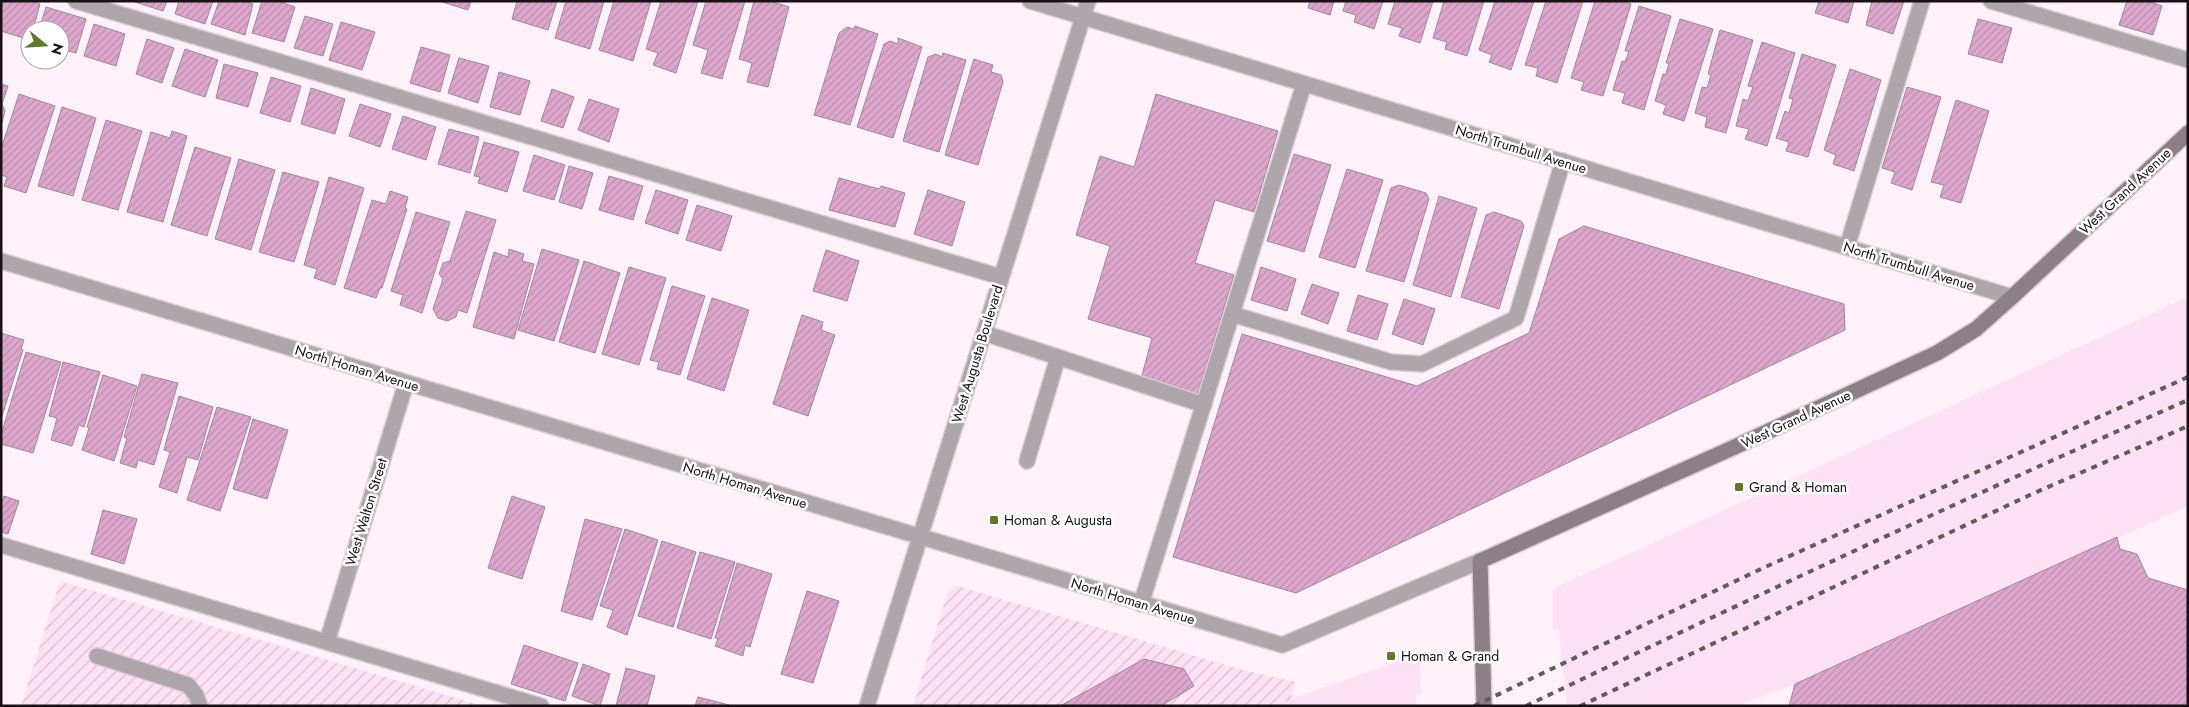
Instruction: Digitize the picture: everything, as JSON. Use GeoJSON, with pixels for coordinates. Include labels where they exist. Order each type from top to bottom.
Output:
{"type":"FeatureCollection","features":[{"type":"Feature","properties":{"kind":"main road","name":"West Grand Avenue"},"geometry":{"type":"LineString","coordinates":[[1480,561],[1728,450],[1937,353],[1976,329],[2188,132]]}},
{"type":"Feature","properties":{"kind":"main road"},"geometry":{"type":"LineString","coordinates":[[1480,561],[1484,706]]}},
{"type":"Feature","properties":{"kind":"street"},"geometry":{"type":"LineString","coordinates":[[76,1],[1001,277]]}},
{"type":"Feature","properties":{"kind":"street","name":"North Trumbull Avenue"},"geometry":{"type":"LineString","coordinates":[[1030,1],[2012,297]]}},
{"type":"Feature","properties":{"kind":"street","name":"West Augusta Boulevard"},"geometry":{"type":"LineString","coordinates":[[867,706],[1088,1]]}},
{"type":"Feature","properties":{"kind":"street"},"geometry":{"type":"LineString","coordinates":[[1847,247],[1922,1]]}},
{"type":"Feature","properties":{"kind":"street"},"geometry":{"type":"LineString","coordinates":[[1991,1],[2188,60]]}},
{"type":"Feature","properties":{"kind":"street"},"geometry":{"type":"LineString","coordinates":[[1141,604],[1304,84]]}},
{"type":"Feature","properties":{"kind":"street"},"geometry":{"type":"LineString","coordinates":[[1232,314],[1391,362],[1422,364],[1516,318],[1563,162]]}},
{"type":"Feature","properties":{"kind":"street","name":"North Homan Avenue"},"geometry":{"type":"LineString","coordinates":[[1,261],[1282,645],[1480,561]]}},
{"type":"Feature","properties":{"kind":"street"},"geometry":{"type":"LineString","coordinates":[[984,333],[1204,405]]}},
{"type":"Feature","properties":{"kind":"street"},"geometry":{"type":"LineString","coordinates":[[1027,461],[1058,357]]}},
{"type":"Feature","properties":{"kind":"street","name":"West Walton Street"},"geometry":{"type":"LineString","coordinates":[[327,642],[406,383]]}},
{"type":"Feature","properties":{"kind":"street"},"geometry":{"type":"LineString","coordinates":[[1,545],[541,706]]}},
{"type":"Feature","properties":{"kind":"street"},"geometry":{"type":"LineString","coordinates":[[97,656],[188,685],[196,695],[200,706]]}},
{"type":"Feature","properties":{"kind":"shaded area"},"geometry":{"type":"Polygon","coordinates":[[[2188,297],[2188,506],[1795,684],[1737,706],[1567,706],[1559,629],[1553,631],[1553,591],[1557,587],[2188,297]]]}},
{"type":"Feature","properties":{"kind":"shaded area"},"geometry":{"type":"Polygon","coordinates":[[[60,581],[483,706],[21,706],[60,581]]]}},
{"type":"Feature","properties":{"kind":"shaded area"},"geometry":{"type":"Polygon","coordinates":[[[957,586],[1239,669],[1296,682],[1291,699],[1277,706],[913,706],[946,597],[949,591],[957,586]]]}},
{"type":"Feature","properties":{"kind":"shaded area"},"geometry":{"type":"Polygon","coordinates":[[[1419,654],[1421,693],[1416,695],[1416,706],[1277,706],[1291,699],[1419,654]]]}},
{"type":"Feature","properties":{"kind":"building"},"geometry":{"type":"Polygon","coordinates":[[[2,1],[32,1],[40,4],[36,20],[20,20],[20,37],[1,31],[2,1]]]}},
{"type":"Feature","properties":{"kind":"building"},"geometry":{"type":"Polygon","coordinates":[[[132,1],[167,1],[163,11],[132,1]]]}},
{"type":"Feature","properties":{"kind":"building"},"geometry":{"type":"Polygon","coordinates":[[[179,1],[213,1],[205,24],[175,14],[179,1]]]}},
{"type":"Feature","properties":{"kind":"building"},"geometry":{"type":"Polygon","coordinates":[[[219,1],[244,1],[253,4],[245,35],[211,24],[219,1]]]}},
{"type":"Feature","properties":{"kind":"building"},"geometry":{"type":"Polygon","coordinates":[[[262,1],[278,1],[295,7],[284,42],[252,33],[262,1]]]}},
{"type":"Feature","properties":{"kind":"building"},"geometry":{"type":"Polygon","coordinates":[[[439,1],[471,1],[468,10],[439,1]]]}},
{"type":"Feature","properties":{"kind":"building"},"geometry":{"type":"Polygon","coordinates":[[[517,1],[557,1],[548,30],[512,19],[517,1]]]}},
{"type":"Feature","properties":{"kind":"building"},"geometry":{"type":"Polygon","coordinates":[[[566,1],[604,1],[590,49],[555,38],[566,1]]]}},
{"type":"Feature","properties":{"kind":"building"},"geometry":{"type":"Polygon","coordinates":[[[614,1],[651,1],[633,61],[599,50],[614,1]]]}},
{"type":"Feature","properties":{"kind":"building"},"geometry":{"type":"Polygon","coordinates":[[[661,1],[698,1],[676,73],[653,65],[658,53],[646,49],[661,1]]]}},
{"type":"Feature","properties":{"kind":"building"},"geometry":{"type":"Polygon","coordinates":[[[706,1],[745,1],[722,79],[701,73],[708,50],[693,45],[706,1]]]}},
{"type":"Feature","properties":{"kind":"building"},"geometry":{"type":"Polygon","coordinates":[[[754,1],[770,1],[789,7],[768,87],[747,82],[752,63],[739,59],[754,1]]]}},
{"type":"Feature","properties":{"kind":"building"},"geometry":{"type":"Polygon","coordinates":[[[1310,1],[1334,1],[1330,15],[1308,8],[1310,1]]]}},
{"type":"Feature","properties":{"kind":"building"},"geometry":{"type":"Polygon","coordinates":[[[1346,1],[1383,1],[1374,29],[1354,22],[1356,15],[1343,11],[1346,1]]]}},
{"type":"Feature","properties":{"kind":"building"},"geometry":{"type":"Polygon","coordinates":[[[1395,1],[1433,1],[1420,43],[1399,36],[1402,28],[1388,24],[1395,1]]]}},
{"type":"Feature","properties":{"kind":"building"},"geometry":{"type":"Polygon","coordinates":[[[1444,1],[1484,1],[1467,56],[1445,49],[1447,42],[1433,38],[1444,1]]]}},
{"type":"Feature","properties":{"kind":"building"},"geometry":{"type":"Polygon","coordinates":[[[1495,1],[1534,1],[1511,70],[1489,62],[1492,55],[1479,50],[1495,1]]]}},
{"type":"Feature","properties":{"kind":"building"},"geometry":{"type":"Polygon","coordinates":[[[1546,1],[1583,1],[1557,83],[1536,76],[1538,68],[1525,65],[1546,1]]]}},
{"type":"Feature","properties":{"kind":"building"},"geometry":{"type":"Polygon","coordinates":[[[1595,1],[1621,1],[1631,4],[1603,96],[1581,90],[1584,82],[1571,78],[1595,1]]]}},
{"type":"Feature","properties":{"kind":"building"},"geometry":{"type":"Polygon","coordinates":[[[1819,1],[1854,1],[1848,23],[1815,13],[1819,1]]]}},
{"type":"Feature","properties":{"kind":"building"},"geometry":{"type":"Polygon","coordinates":[[[1872,1],[1904,1],[1893,34],[1866,25],[1872,1]]]}},
{"type":"Feature","properties":{"kind":"building"},"geometry":{"type":"Polygon","coordinates":[[[2127,1],[2147,1],[2162,6],[2153,35],[2119,25],[2127,1]]]}},
{"type":"Feature","properties":{"kind":"building"},"geometry":{"type":"Polygon","coordinates":[[[1639,6],[1671,16],[1644,110],[1622,103],[1625,93],[1613,90],[1622,61],[1625,62],[1629,51],[1625,51],[1639,6]]]}},
{"type":"Feature","properties":{"kind":"building"},"geometry":{"type":"Polygon","coordinates":[[[46,7],[86,19],[76,53],[70,52],[70,20],[42,20],[46,7]]]}},
{"type":"Feature","properties":{"kind":"building"},"geometry":{"type":"Polygon","coordinates":[[[305,16],[333,24],[323,56],[294,48],[305,16]]]}},
{"type":"Feature","properties":{"kind":"building"},"geometry":{"type":"Polygon","coordinates":[[[1680,19],[1713,29],[1684,121],[1663,114],[1666,105],[1655,101],[1663,74],[1666,74],[1669,63],[1666,63],[1680,19]]]}},
{"type":"Feature","properties":{"kind":"building"},"geometry":{"type":"Polygon","coordinates":[[[1978,19],[2012,28],[2002,63],[1968,54],[1978,19]]]}},
{"type":"Feature","properties":{"kind":"building"},"geometry":{"type":"Polygon","coordinates":[[[341,22],[375,32],[362,70],[329,60],[341,22]]]}},
{"type":"Feature","properties":{"kind":"building"},"geometry":{"type":"Polygon","coordinates":[[[94,24],[125,34],[116,66],[84,56],[94,24]]]}},
{"type":"Feature","properties":{"kind":"building"},"geometry":{"type":"Polygon","coordinates":[[[855,26],[878,34],[850,125],[814,115],[839,33],[847,27],[854,29],[855,26]]]}},
{"type":"Feature","properties":{"kind":"building"},"geometry":{"type":"Polygon","coordinates":[[[1720,30],[1753,40],[1726,133],[1705,127],[1707,117],[1695,113],[1702,87],[1707,88],[1711,75],[1708,74],[1720,30]]]}},
{"type":"Feature","properties":{"kind":"building"},"geometry":{"type":"Polygon","coordinates":[[[898,38],[922,47],[893,138],[857,127],[884,44],[890,41],[898,44],[898,38]]]}},
{"type":"Feature","properties":{"kind":"building"},"geometry":{"type":"Polygon","coordinates":[[[147,39],[174,48],[162,83],[136,74],[147,39]]]}},
{"type":"Feature","properties":{"kind":"building"},"geometry":{"type":"Polygon","coordinates":[[[1762,42],[1795,53],[1767,146],[1745,139],[1749,129],[1736,126],[1743,99],[1748,101],[1753,87],[1748,86],[1762,42]]]}},
{"type":"Feature","properties":{"kind":"building"},"geometry":{"type":"Polygon","coordinates":[[[421,47],[450,55],[440,92],[410,83],[421,47]]]}},
{"type":"Feature","properties":{"kind":"building"},"geometry":{"type":"Polygon","coordinates":[[[185,49],[218,60],[205,97],[172,86],[185,49]]]}},
{"type":"Feature","properties":{"kind":"building"},"geometry":{"type":"Polygon","coordinates":[[[943,53],[966,60],[939,152],[903,141],[928,57],[936,54],[942,57],[943,53]]]}},
{"type":"Feature","properties":{"kind":"building"},"geometry":{"type":"Polygon","coordinates":[[[1802,54],[1836,65],[1808,157],[1786,151],[1789,142],[1776,138],[1785,111],[1789,113],[1793,99],[1789,98],[1802,54]]]}},
{"type":"Feature","properties":{"kind":"building"},"geometry":{"type":"Polygon","coordinates":[[[459,58],[489,66],[478,103],[448,93],[459,58]]]}},
{"type":"Feature","properties":{"kind":"building"},"geometry":{"type":"Polygon","coordinates":[[[974,59],[993,65],[991,72],[1001,75],[1003,82],[978,165],[945,155],[974,59]]]}},
{"type":"Feature","properties":{"kind":"building"},"geometry":{"type":"Polygon","coordinates":[[[224,64],[258,73],[248,107],[216,98],[224,64]]]}},
{"type":"Feature","properties":{"kind":"building"},"geometry":{"type":"Polygon","coordinates":[[[1850,69],[1881,80],[1854,171],[1833,164],[1836,155],[1824,150],[1850,69]]]}},
{"type":"Feature","properties":{"kind":"building"},"geometry":{"type":"Polygon","coordinates":[[[499,72],[530,81],[520,115],[490,107],[499,72]]]}},
{"type":"Feature","properties":{"kind":"building"},"geometry":{"type":"Polygon","coordinates":[[[271,77],[301,86],[290,122],[260,113],[271,77]]]}},
{"type":"Feature","properties":{"kind":"building"},"geometry":{"type":"Polygon","coordinates":[[[1,84],[8,86],[2,104],[5,111],[1,126],[1,84]]]}},
{"type":"Feature","properties":{"kind":"building"},"geometry":{"type":"Polygon","coordinates":[[[1907,87],[1941,97],[1912,190],[1891,183],[1895,172],[1882,168],[1907,87]]]}},
{"type":"Feature","properties":{"kind":"building"},"geometry":{"type":"Polygon","coordinates":[[[311,88],[345,99],[335,134],[301,124],[311,88]]]}},
{"type":"Feature","properties":{"kind":"building"},"geometry":{"type":"Polygon","coordinates":[[[552,89],[574,97],[563,128],[541,121],[552,89]]]}},
{"type":"Feature","properties":{"kind":"building"},"geometry":{"type":"Polygon","coordinates":[[[19,94],[55,106],[26,193],[4,186],[7,177],[1,175],[1,149],[19,94]]]}},
{"type":"Feature","properties":{"kind":"building"},"geometry":{"type":"Polygon","coordinates":[[[1156,94],[1278,131],[1254,212],[1215,200],[1195,263],[1234,275],[1197,396],[1141,379],[1152,338],[1088,319],[1110,246],[1076,235],[1100,156],[1134,167],[1156,94]]]}},
{"type":"Feature","properties":{"kind":"building"},"geometry":{"type":"Polygon","coordinates":[[[589,99],[619,109],[609,142],[578,130],[589,99]]]}},
{"type":"Feature","properties":{"kind":"building"},"geometry":{"type":"Polygon","coordinates":[[[1956,100],[1989,111],[1961,203],[1940,197],[1944,185],[1931,182],[1956,100]]]}},
{"type":"Feature","properties":{"kind":"building"},"geometry":{"type":"Polygon","coordinates":[[[360,104],[391,114],[380,147],[349,136],[360,104]]]}},
{"type":"Feature","properties":{"kind":"building"},"geometry":{"type":"Polygon","coordinates":[[[62,107],[96,118],[73,196],[38,186],[62,107]]]}},
{"type":"Feature","properties":{"kind":"building"},"geometry":{"type":"Polygon","coordinates":[[[403,116],[436,127],[426,160],[392,149],[403,116]]]}},
{"type":"Feature","properties":{"kind":"building"},"geometry":{"type":"Polygon","coordinates":[[[106,120],[142,131],[118,210],[82,200],[106,120]]]}},
{"type":"Feature","properties":{"kind":"building"},"geometry":{"type":"Polygon","coordinates":[[[449,129],[479,137],[470,173],[438,164],[449,129]]]}},
{"type":"Feature","properties":{"kind":"building"},"geometry":{"type":"Polygon","coordinates":[[[172,131],[187,136],[163,222],[127,212],[151,132],[170,138],[172,131]]]}},
{"type":"Feature","properties":{"kind":"building"},"geometry":{"type":"Polygon","coordinates":[[[484,142],[519,152],[507,192],[478,183],[480,177],[474,176],[484,142]]]}},
{"type":"Feature","properties":{"kind":"building"},"geometry":{"type":"Polygon","coordinates":[[[195,147],[231,158],[207,236],[171,225],[195,147]]]}},
{"type":"Feature","properties":{"kind":"building"},"geometry":{"type":"Polygon","coordinates":[[[1294,154],[1331,165],[1304,252],[1267,241],[1294,154]]]}},
{"type":"Feature","properties":{"kind":"building"},"geometry":{"type":"Polygon","coordinates":[[[534,155],[565,165],[554,200],[523,191],[534,155]]]}},
{"type":"Feature","properties":{"kind":"building"},"geometry":{"type":"Polygon","coordinates":[[[239,159],[275,170],[251,250],[215,239],[239,159]]]}},
{"type":"Feature","properties":{"kind":"building"},"geometry":{"type":"Polygon","coordinates":[[[569,166],[593,173],[582,209],[559,202],[569,166]]]}},
{"type":"Feature","properties":{"kind":"building"},"geometry":{"type":"Polygon","coordinates":[[[1347,169],[1383,180],[1355,268],[1319,257],[1347,169]]]}},
{"type":"Feature","properties":{"kind":"building"},"geometry":{"type":"Polygon","coordinates":[[[283,172],[319,182],[294,262],[259,252],[283,172]]]}},
{"type":"Feature","properties":{"kind":"building"},"geometry":{"type":"Polygon","coordinates":[[[609,176],[643,186],[633,220],[599,210],[609,176]]]}},
{"type":"Feature","properties":{"kind":"building"},"geometry":{"type":"Polygon","coordinates":[[[329,177],[364,188],[335,285],[314,278],[317,269],[304,265],[329,177]]]}},
{"type":"Feature","properties":{"kind":"building"},"geometry":{"type":"Polygon","coordinates":[[[839,178],[879,189],[881,186],[905,193],[895,227],[829,210],[839,178]]]}},
{"type":"Feature","properties":{"kind":"building"},"geometry":{"type":"Polygon","coordinates":[[[1399,185],[1426,193],[1429,199],[1404,282],[1366,271],[1391,188],[1399,185]]]}},
{"type":"Feature","properties":{"kind":"building"},"geometry":{"type":"Polygon","coordinates":[[[656,190],[688,200],[678,234],[645,223],[656,190]]]}},
{"type":"Feature","properties":{"kind":"building"},"geometry":{"type":"Polygon","coordinates":[[[928,190],[965,202],[952,246],[914,234],[928,190]]]}},
{"type":"Feature","properties":{"kind":"building"},"geometry":{"type":"Polygon","coordinates":[[[390,191],[408,197],[405,208],[407,209],[382,288],[380,288],[376,298],[344,288],[372,200],[386,204],[390,191]]]}},
{"type":"Feature","properties":{"kind":"building"},"geometry":{"type":"Polygon","coordinates":[[[1439,196],[1477,208],[1451,297],[1413,285],[1439,196]]]}},
{"type":"Feature","properties":{"kind":"building"},"geometry":{"type":"Polygon","coordinates":[[[697,205],[732,216],[721,251],[686,240],[697,205]]]}},
{"type":"Feature","properties":{"kind":"building"},"geometry":{"type":"Polygon","coordinates":[[[466,211],[496,220],[467,313],[458,310],[456,317],[447,321],[438,318],[433,309],[443,279],[439,274],[443,263],[450,261],[466,211]]]}},
{"type":"Feature","properties":{"kind":"building"},"geometry":{"type":"Polygon","coordinates":[[[416,212],[450,222],[422,313],[400,305],[403,295],[391,291],[416,212]]]}},
{"type":"Feature","properties":{"kind":"building"},"geometry":{"type":"Polygon","coordinates":[[[1494,212],[1521,221],[1524,226],[1499,309],[1461,297],[1486,215],[1494,212]]]}},
{"type":"Feature","properties":{"kind":"building"},"geometry":{"type":"Polygon","coordinates":[[[1584,226],[1844,304],[1845,330],[1296,593],[1173,557],[1242,334],[1417,386],[1529,333],[1559,239],[1584,226]]]}},
{"type":"Feature","properties":{"kind":"building"},"geometry":{"type":"Polygon","coordinates":[[[509,249],[524,254],[522,261],[534,264],[514,339],[473,327],[494,252],[508,257],[509,249]]]}},
{"type":"Feature","properties":{"kind":"building"},"geometry":{"type":"Polygon","coordinates":[[[542,249],[579,260],[554,341],[518,330],[542,249]]]}},
{"type":"Feature","properties":{"kind":"building"},"geometry":{"type":"Polygon","coordinates":[[[826,250],[859,261],[847,301],[813,291],[826,250]]]}},
{"type":"Feature","properties":{"kind":"building"},"geometry":{"type":"Polygon","coordinates":[[[584,261],[620,273],[595,353],[559,342],[584,261]]]}},
{"type":"Feature","properties":{"kind":"building"},"geometry":{"type":"Polygon","coordinates":[[[629,267],[666,278],[639,365],[602,354],[629,267]]]}},
{"type":"Feature","properties":{"kind":"building"},"geometry":{"type":"Polygon","coordinates":[[[1261,267],[1296,279],[1287,311],[1251,300],[1261,267]]]}},
{"type":"Feature","properties":{"kind":"building"},"geometry":{"type":"Polygon","coordinates":[[[1312,284],[1339,293],[1328,324],[1301,314],[1312,284]]]}},
{"type":"Feature","properties":{"kind":"building"},"geometry":{"type":"Polygon","coordinates":[[[672,286],[705,296],[680,375],[657,369],[659,362],[650,360],[672,286]]]}},
{"type":"Feature","properties":{"kind":"building"},"geometry":{"type":"Polygon","coordinates":[[[1358,295],[1388,304],[1377,340],[1347,331],[1358,295]]]}},
{"type":"Feature","properties":{"kind":"building"},"geometry":{"type":"Polygon","coordinates":[[[712,298],[749,310],[724,391],[687,379],[712,298]]]}},
{"type":"Feature","properties":{"kind":"building"},"geometry":{"type":"Polygon","coordinates":[[[1404,299],[1435,309],[1423,345],[1392,334],[1404,299]]]}},
{"type":"Feature","properties":{"kind":"building"},"geometry":{"type":"Polygon","coordinates":[[[802,315],[823,322],[821,330],[835,335],[808,416],[773,404],[802,315]]]}},
{"type":"Feature","properties":{"kind":"building"},"geometry":{"type":"Polygon","coordinates":[[[1,333],[24,340],[21,349],[23,350],[1,419],[1,333]]]}},
{"type":"Feature","properties":{"kind":"building"},"geometry":{"type":"Polygon","coordinates":[[[26,352],[61,362],[33,453],[1,444],[1,435],[26,352]]]}},
{"type":"Feature","properties":{"kind":"building"},"geometry":{"type":"Polygon","coordinates":[[[63,362],[100,372],[84,427],[79,425],[72,446],[51,440],[57,418],[49,416],[63,362]]]}},
{"type":"Feature","properties":{"kind":"building"},"geometry":{"type":"Polygon","coordinates":[[[142,374],[178,383],[154,465],[138,460],[136,468],[120,463],[127,438],[124,437],[142,374]]]}},
{"type":"Feature","properties":{"kind":"building"},"geometry":{"type":"Polygon","coordinates":[[[103,375],[137,386],[114,461],[82,450],[103,375]]]}},
{"type":"Feature","properties":{"kind":"building"},"geometry":{"type":"Polygon","coordinates":[[[179,396],[213,407],[198,460],[187,457],[177,493],[159,487],[170,452],[164,450],[179,396]]]}},
{"type":"Feature","properties":{"kind":"building"},"geometry":{"type":"Polygon","coordinates":[[[217,407],[251,417],[220,511],[187,500],[217,407]]]}},
{"type":"Feature","properties":{"kind":"building"},"geometry":{"type":"Polygon","coordinates":[[[253,419],[288,430],[267,499],[233,489],[253,419]]]}},
{"type":"Feature","properties":{"kind":"building"},"geometry":{"type":"Polygon","coordinates":[[[4,496],[19,501],[8,534],[1,532],[1,503],[4,496]]]}},
{"type":"Feature","properties":{"kind":"building"},"geometry":{"type":"Polygon","coordinates":[[[512,496],[545,507],[522,579],[488,568],[512,496]]]}},
{"type":"Feature","properties":{"kind":"building"},"geometry":{"type":"Polygon","coordinates":[[[103,510],[137,519],[124,564],[91,554],[103,510]]]}},
{"type":"Feature","properties":{"kind":"building"},"geometry":{"type":"Polygon","coordinates":[[[585,519],[622,529],[592,620],[561,611],[585,519]]]}},
{"type":"Feature","properties":{"kind":"building"},"geometry":{"type":"Polygon","coordinates":[[[625,529],[658,540],[627,635],[607,627],[613,610],[600,606],[625,529]]]}},
{"type":"Feature","properties":{"kind":"building"},"geometry":{"type":"Polygon","coordinates":[[[2117,537],[2120,549],[2137,554],[2148,578],[2188,590],[2188,706],[1789,706],[1795,684],[2117,537]]]}},
{"type":"Feature","properties":{"kind":"building"},"geometry":{"type":"Polygon","coordinates":[[[662,541],[696,552],[673,627],[638,616],[662,541]]]}},
{"type":"Feature","properties":{"kind":"building"},"geometry":{"type":"Polygon","coordinates":[[[700,552],[735,562],[711,639],[677,628],[700,552]]]}},
{"type":"Feature","properties":{"kind":"building"},"geometry":{"type":"Polygon","coordinates":[[[737,563],[772,574],[750,647],[745,645],[743,656],[715,646],[718,639],[715,638],[737,563]]]}},
{"type":"Feature","properties":{"kind":"building"},"geometry":{"type":"Polygon","coordinates":[[[807,591],[839,601],[813,683],[781,674],[807,591]]]}},
{"type":"Feature","properties":{"kind":"building"},"geometry":{"type":"Polygon","coordinates":[[[524,645],[578,663],[565,701],[511,684],[524,645]]]}},
{"type":"Feature","properties":{"kind":"building"},"geometry":{"type":"Polygon","coordinates":[[[1144,659],[1184,669],[1194,686],[1161,706],[1060,706],[1144,659]]]}},
{"type":"Feature","properties":{"kind":"building"},"geometry":{"type":"Polygon","coordinates":[[[583,664],[610,674],[600,706],[572,696],[583,664]]]}},
{"type":"Feature","properties":{"kind":"building"},"geometry":{"type":"Polygon","coordinates":[[[626,668],[655,676],[647,706],[616,706],[626,668]]]}},
{"type":"Feature","properties":{"kind":"building"},"geometry":{"type":"Polygon","coordinates":[[[698,697],[729,705],[729,706],[695,706],[698,697]]]}},
{"type":"Feature","properties":{"kind":"railway"},"geometry":{"type":"LineString","coordinates":[[1474,706],[1763,568],[2188,377]]}},
{"type":"Feature","properties":{"kind":"railway"},"geometry":{"type":"LineString","coordinates":[[1526,706],[1855,550],[2188,400]]}},
{"type":"Feature","properties":{"kind":"railway"},"geometry":{"type":"LineString","coordinates":[[1580,706],[2032,494],[2188,426]]}},
{"type":"Feature","properties":{"kind":"place","name":"Grand & Homan"},"geometry":{"type":"Point","coordinates":[1739,487]}},
{"type":"Feature","properties":{"kind":"place","name":"Homan & Augusta"},"geometry":{"type":"Point","coordinates":[994,520]}},
{"type":"Feature","properties":{"kind":"place","name":"Homan & Grand"},"geometry":{"type":"Point","coordinates":[1391,656]}}]}
